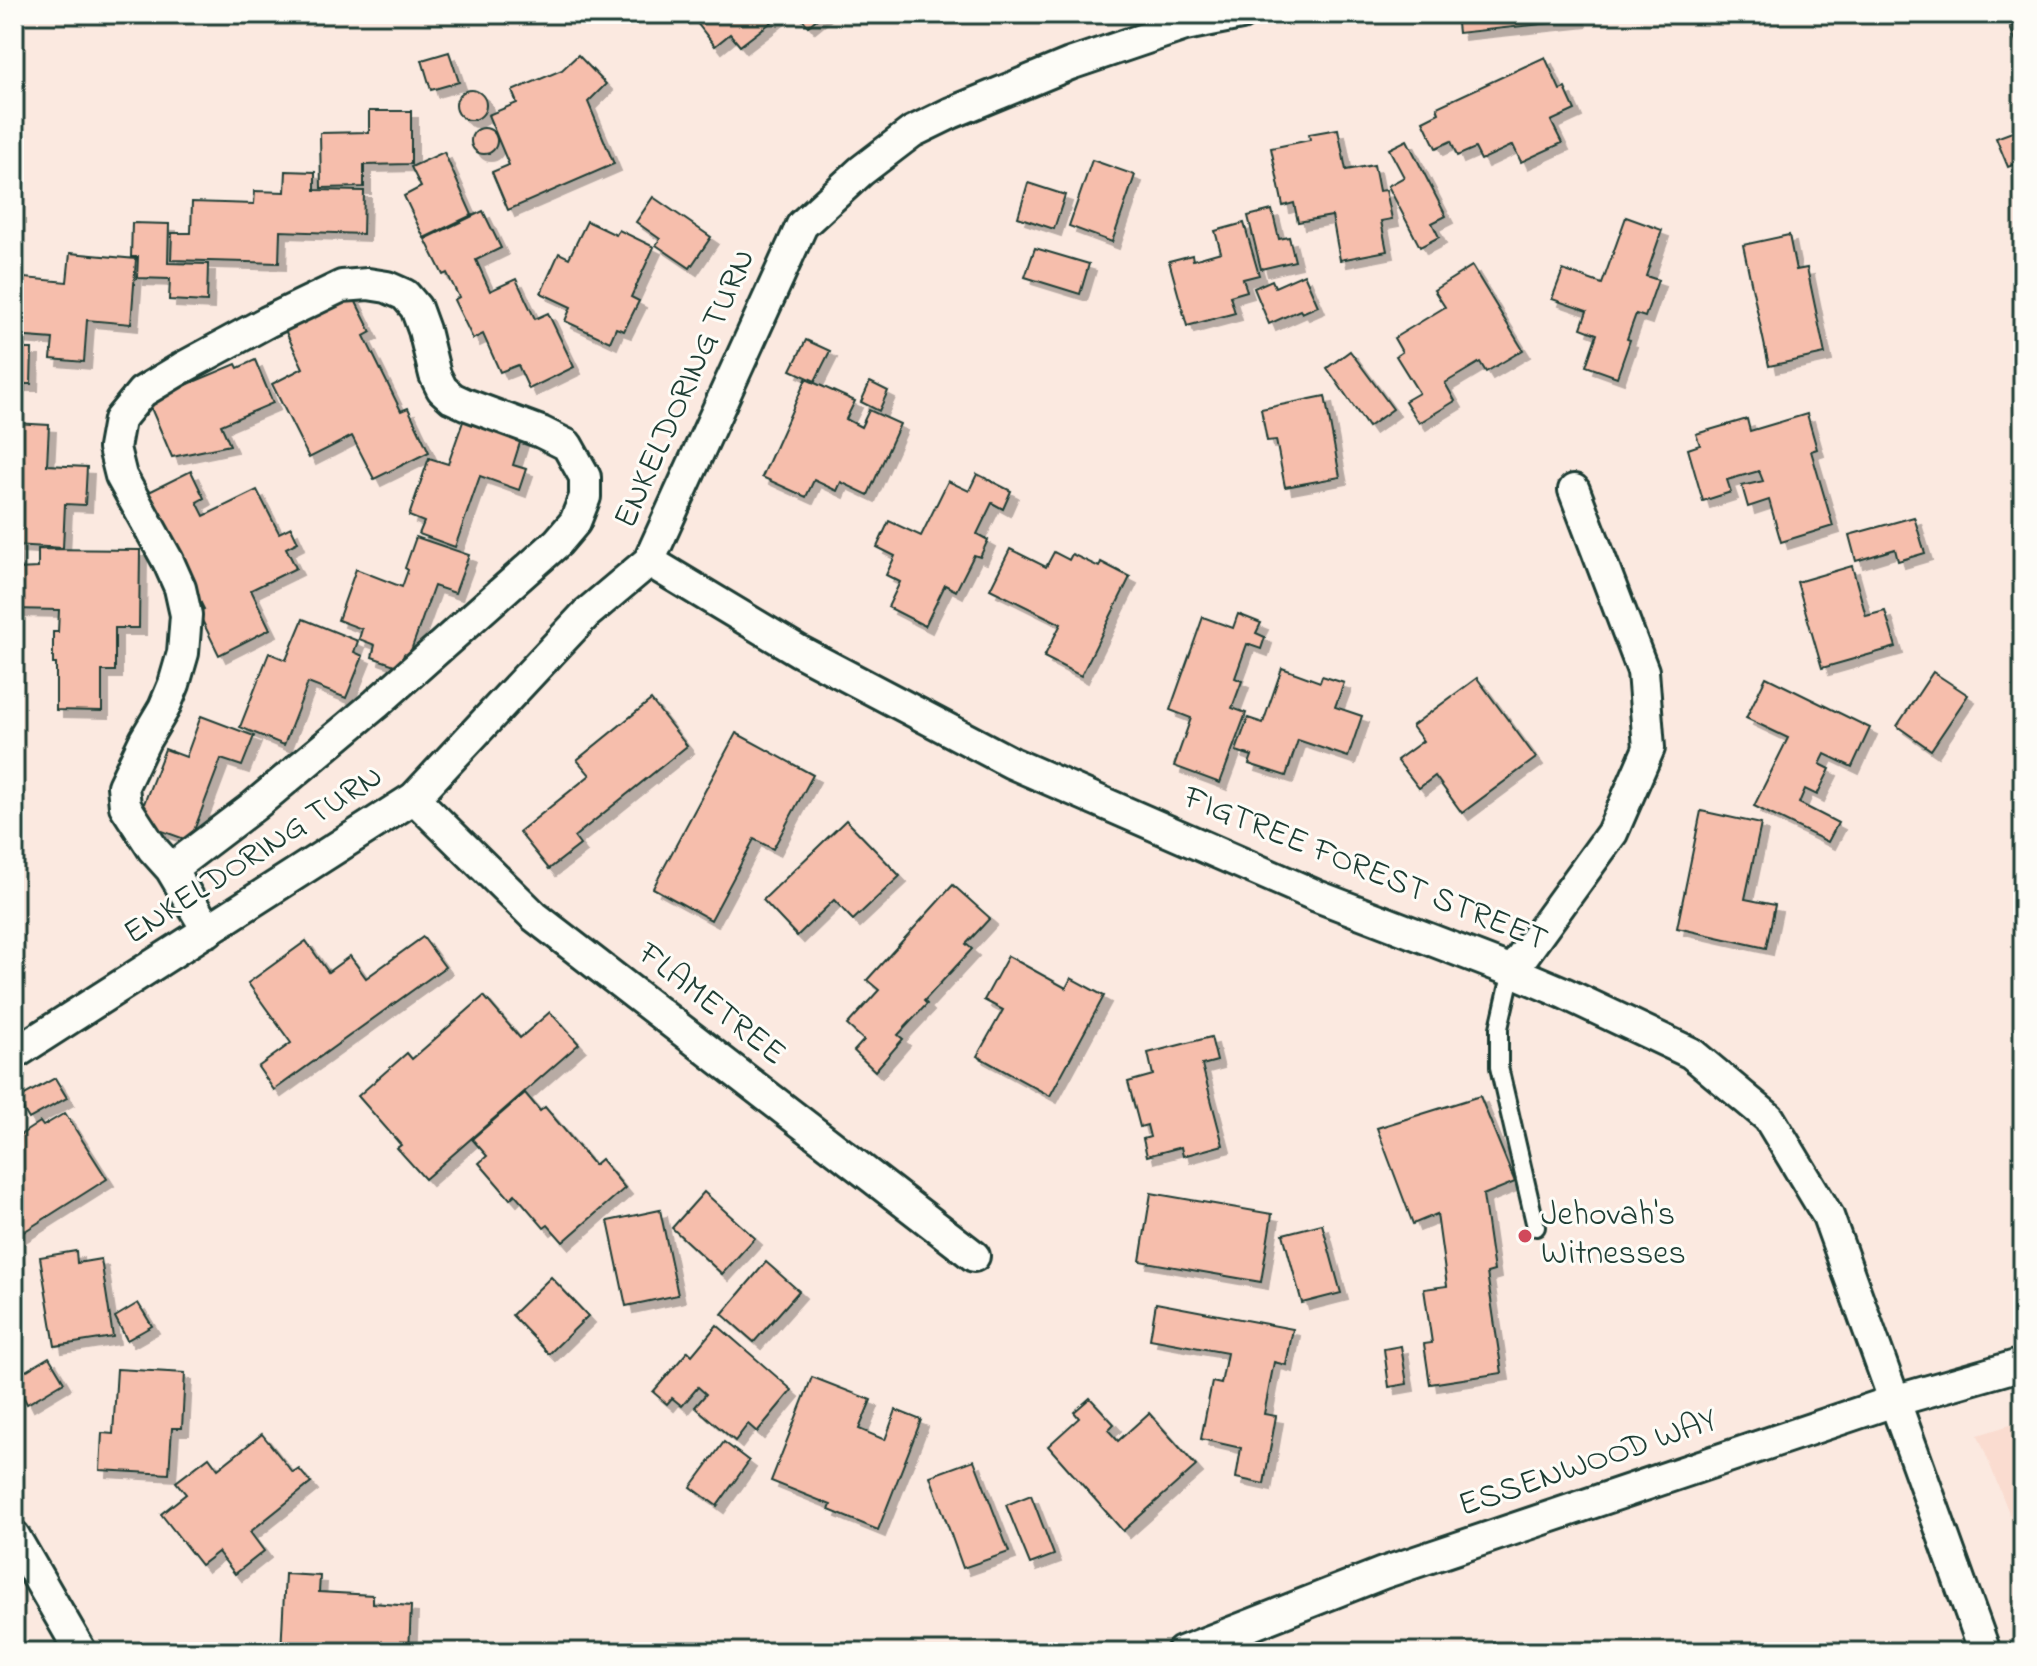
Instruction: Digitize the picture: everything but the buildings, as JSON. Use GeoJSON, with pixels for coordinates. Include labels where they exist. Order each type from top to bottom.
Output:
{"type":"FeatureCollection","features":[{"type":"Feature","properties":{"kind":"street","name":"ENKELDORING TURN"},"geometry":{"type":"LineString","coordinates":[[14,1054],[414,798],[586,614],[649,561],[802,225],[861,171],[912,132],[951,113],[1070,64],[1185,25],[1241,14]]}},
{"type":"Feature","properties":{"kind":"street"},"geometry":{"type":"LineString","coordinates":[[171,869],[254,806],[376,704],[558,542],[575,522],[585,497],[585,477],[567,445],[465,404],[442,389],[416,308],[405,295],[387,287],[368,284],[342,286],[280,316],[142,392],[119,420],[114,448],[121,476],[168,561],[180,588],[186,615],[183,653],[174,684],[123,786],[125,806],[153,849],[171,869],[208,931]]}},
{"type":"Feature","properties":{"kind":"street"},"geometry":{"type":"LineString","coordinates":[[1512,971],[1612,833],[1649,748],[1643,671],[1574,490]]}},
{"type":"Feature","properties":{"kind":"street","name":"FIGTREE FOREST STREET"},"geometry":{"type":"LineString","coordinates":[[649,561],[799,651],[1012,763],[1317,896],[1564,993],[1691,1053],[1769,1118],[1828,1216],[1985,1652]]}},
{"type":"Feature","properties":{"kind":"street","name":"FLAMETREE"},"geometry":{"type":"LineString","coordinates":[[414,798],[534,916],[974,1256]]}},
{"type":"Feature","properties":{"kind":"street","name":"ESSENWOOD WAY"},"geometry":{"type":"LineString","coordinates":[[1182,1652],[1383,1573],[1894,1401],[2023,1364]]}},
{"type":"Feature","properties":{"kind":"street"},"geometry":{"type":"LineString","coordinates":[[14,1536],[81,1652]]}},
{"type":"Feature","properties":{"kind":"lane"},"geometry":{"type":"LineString","coordinates":[[1512,971],[1499,1028],[1499,1067],[1536,1227]]}},
{"type":"Feature","properties":{"kind":"shaded area"},"geometry":{"type":"Polygon","coordinates":[[[2023,1421],[2023,1548],[1978,1435],[2023,1421]]]}},
{"type":"Feature","properties":{"kind":"place","name":"Jehovah's Witnesses"},"geometry":{"type":"Point","coordinates":[1525,1236]}}]}
